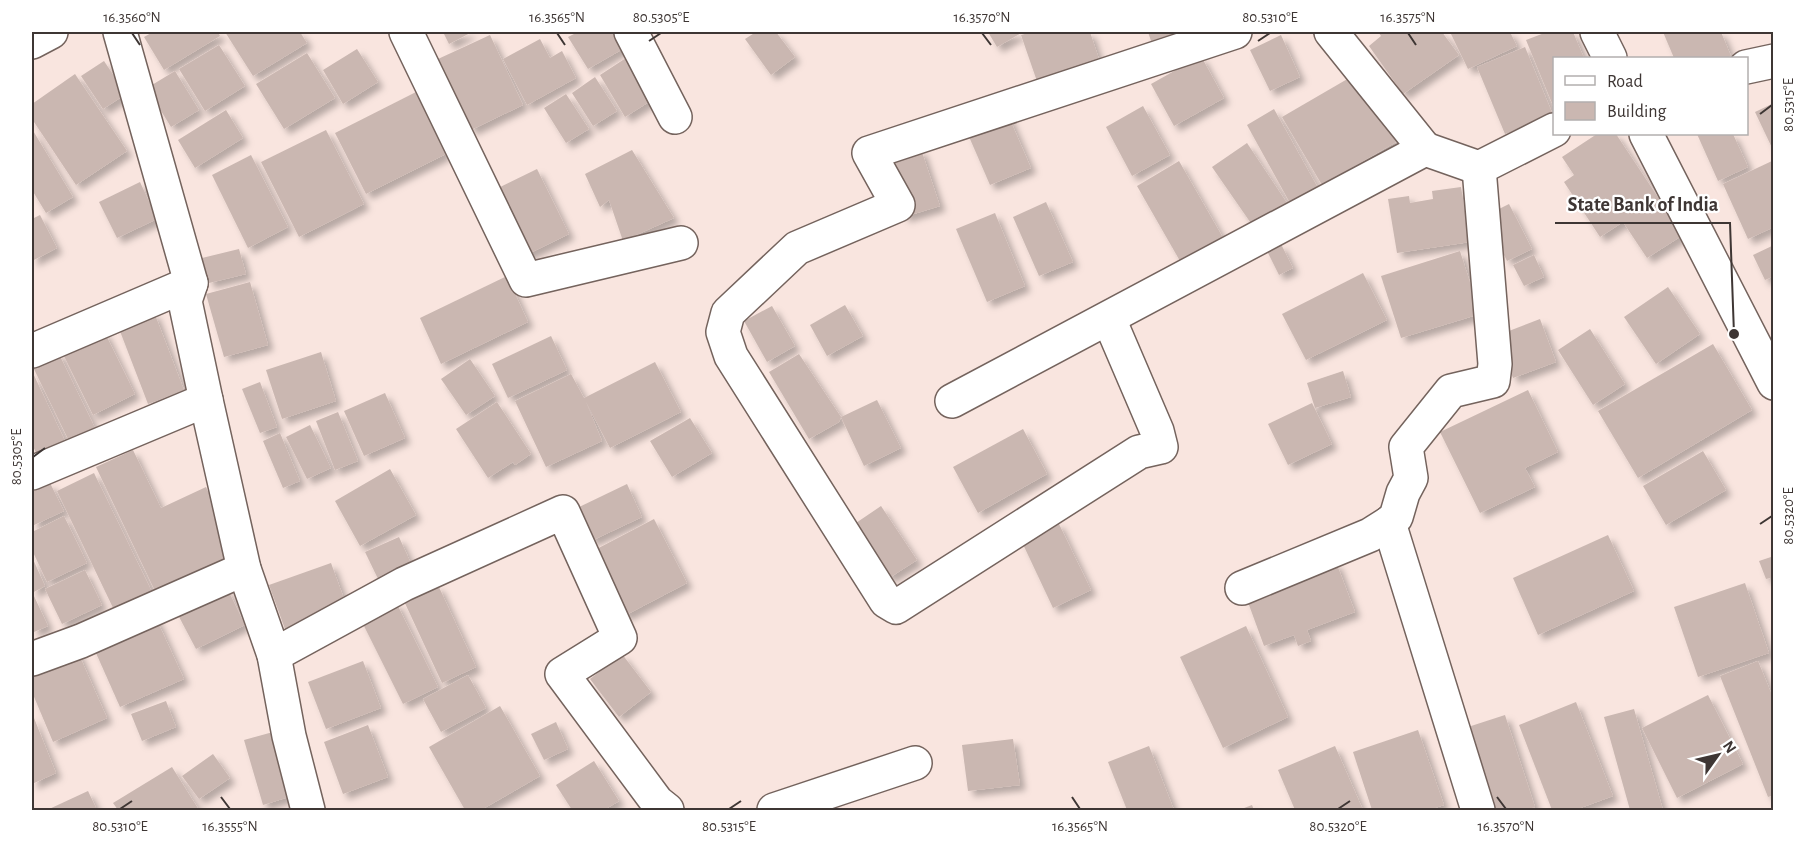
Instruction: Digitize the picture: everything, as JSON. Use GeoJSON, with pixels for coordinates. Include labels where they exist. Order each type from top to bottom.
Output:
{"type":"FeatureCollection","features":[{"type":"Feature","properties":{"kind":"street"},"geometry":{"type":"LineString","coordinates":[[32,42],[51,32]]}},
{"type":"Feature","properties":{"kind":"street"},"geometry":{"type":"LineString","coordinates":[[120,32],[190,283],[185,301],[206,400],[244,569],[274,655],[289,736],[308,810]]}},
{"type":"Feature","properties":{"kind":"street"},"geometry":{"type":"LineString","coordinates":[[406,32],[526,280],[681,243]]}},
{"type":"Feature","properties":{"kind":"street"},"geometry":{"type":"LineString","coordinates":[[631,32],[675,117]]}},
{"type":"Feature","properties":{"kind":"street"},"geometry":{"type":"LineString","coordinates":[[1109,319],[1157,431],[1161,447],[1139,452],[896,607],[886,601],[730,356],[723,332],[728,313],[796,248],[898,205],[869,153],[1235,32]]}},
{"type":"Feature","properties":{"kind":"street"},"geometry":{"type":"LineString","coordinates":[[1331,32],[1425,149],[1479,168],[1553,131]]}},
{"type":"Feature","properties":{"kind":"street"},"geometry":{"type":"LineString","coordinates":[[1597,32],[1610,57]]}},
{"type":"Feature","properties":{"kind":"street"},"geometry":{"type":"LineString","coordinates":[[1748,67],[1773,61]]}},
{"type":"Feature","properties":{"kind":"street"},"geometry":{"type":"LineString","coordinates":[[1647,135],[1773,383]]}},
{"type":"Feature","properties":{"kind":"street"},"geometry":{"type":"LineString","coordinates":[[952,401],[1425,149]]}},
{"type":"Feature","properties":{"kind":"street"},"geometry":{"type":"LineString","coordinates":[[1242,588],[1370,535],[1389,523],[1396,517],[1403,493],[1411,478],[1406,447],[1451,392],[1493,381],[1495,364],[1479,168]]}},
{"type":"Feature","properties":{"kind":"street"},"geometry":{"type":"LineString","coordinates":[[32,351],[190,283]]}},
{"type":"Feature","properties":{"kind":"street"},"geometry":{"type":"LineString","coordinates":[[32,473],[206,400]]}},
{"type":"Feature","properties":{"kind":"street"},"geometry":{"type":"LineString","coordinates":[[274,655],[404,584],[563,512],[621,638],[562,674],[657,802],[667,810]]}},
{"type":"Feature","properties":{"kind":"street"},"geometry":{"type":"LineString","coordinates":[[1389,523],[1478,810]]}},
{"type":"Feature","properties":{"kind":"street"},"geometry":{"type":"LineString","coordinates":[[32,659],[81,641],[244,569]]}},
{"type":"Feature","properties":{"kind":"street"},"geometry":{"type":"LineString","coordinates":[[774,810],[915,763]]}},
{"type":"Feature","properties":{"kind":"building"},"geometry":{"type":"Polygon","coordinates":[[[153,32],[218,32],[220,36],[164,70],[144,37],[153,32]]]}},
{"type":"Feature","properties":{"kind":"building"},"geometry":{"type":"Polygon","coordinates":[[[225,32],[300,32],[307,43],[253,76],[225,32]]]}},
{"type":"Feature","properties":{"kind":"building"},"geometry":{"type":"Polygon","coordinates":[[[443,32],[472,32],[449,44],[443,32]]]}},
{"type":"Feature","properties":{"kind":"building"},"geometry":{"type":"Polygon","coordinates":[[[578,32],[619,32],[628,46],[588,69],[568,37],[578,32]]]}},
{"type":"Feature","properties":{"kind":"building"},"geometry":{"type":"Polygon","coordinates":[[[756,32],[776,32],[795,57],[771,75],[745,39],[756,32]]]}},
{"type":"Feature","properties":{"kind":"building"},"geometry":{"type":"Polygon","coordinates":[[[988,32],[1023,32],[997,47],[988,32]]]}},
{"type":"Feature","properties":{"kind":"building"},"geometry":{"type":"Polygon","coordinates":[[[1032,32],[1090,32],[1102,68],[1040,90],[1021,35],[1032,32]]]}},
{"type":"Feature","properties":{"kind":"building"},"geometry":{"type":"Polygon","coordinates":[[[1148,32],[1179,32],[1151,41],[1148,32]]]}},
{"type":"Feature","properties":{"kind":"building"},"geometry":{"type":"Polygon","coordinates":[[[1378,32],[1442,32],[1459,55],[1403,94],[1369,46],[1381,36],[1378,32]]]}},
{"type":"Feature","properties":{"kind":"building"},"geometry":{"type":"Polygon","coordinates":[[[1450,32],[1510,32],[1517,46],[1468,69],[1450,32]]]}},
{"type":"Feature","properties":{"kind":"building"},"geometry":{"type":"Polygon","coordinates":[[[1547,32],[1573,32],[1584,57],[1553,57],[1553,106],[1526,40],[1547,32]]]}},
{"type":"Feature","properties":{"kind":"building"},"geometry":{"type":"Polygon","coordinates":[[[1663,32],[1721,32],[1731,56],[1728,57],[1674,57],[1663,32]]]}},
{"type":"Feature","properties":{"kind":"building"},"geometry":{"type":"Polygon","coordinates":[[[490,35],[523,105],[471,130],[438,59],[490,35]]]}},
{"type":"Feature","properties":{"kind":"building"},"geometry":{"type":"Polygon","coordinates":[[[1281,35],[1300,77],[1270,91],[1250,50],[1281,35]]]}},
{"type":"Feature","properties":{"kind":"building"},"geometry":{"type":"Polygon","coordinates":[[[540,39],[550,58],[562,51],[576,78],[527,105],[503,59],[540,39]]]}},
{"type":"Feature","properties":{"kind":"building"},"geometry":{"type":"Polygon","coordinates":[[[219,45],[245,86],[205,111],[179,69],[219,45]]]}},
{"type":"Feature","properties":{"kind":"building"},"geometry":{"type":"Polygon","coordinates":[[[1525,47],[1553,115],[1505,134],[1477,67],[1525,47]]]}},
{"type":"Feature","properties":{"kind":"building"},"geometry":{"type":"Polygon","coordinates":[[[357,49],[378,82],[343,104],[323,70],[357,49]]]}},
{"type":"Feature","properties":{"kind":"building"},"geometry":{"type":"Polygon","coordinates":[[[307,53],[335,98],[284,129],[256,84],[307,53]]]}},
{"type":"Feature","properties":{"kind":"building"},"geometry":{"type":"Polygon","coordinates":[[[1201,56],[1224,98],[1174,126],[1151,84],[1201,56]]]}},
{"type":"Feature","properties":{"kind":"building"},"geometry":{"type":"Polygon","coordinates":[[[626,58],[652,100],[625,117],[600,75],[626,58]]]}},
{"type":"Feature","properties":{"kind":"building"},"geometry":{"type":"Polygon","coordinates":[[[104,61],[126,94],[103,109],[81,76],[104,61]]]}},
{"type":"Feature","properties":{"kind":"building"},"geometry":{"type":"Polygon","coordinates":[[[175,71],[199,110],[171,127],[147,88],[175,71]]]}},
{"type":"Feature","properties":{"kind":"building"},"geometry":{"type":"Polygon","coordinates":[[[75,74],[127,151],[76,185],[32,119],[32,104],[75,74]]]}},
{"type":"Feature","properties":{"kind":"building"},"geometry":{"type":"Polygon","coordinates":[[[1356,74],[1396,142],[1322,185],[1282,117],[1356,74]]]}},
{"type":"Feature","properties":{"kind":"building"},"geometry":{"type":"Polygon","coordinates":[[[595,77],[617,111],[593,126],[572,93],[595,77]]]}},
{"type":"Feature","properties":{"kind":"building"},"geometry":{"type":"Polygon","coordinates":[[[416,92],[446,154],[366,194],[335,133],[416,92]]]}},
{"type":"Feature","properties":{"kind":"building"},"geometry":{"type":"Polygon","coordinates":[[[566,94],[589,129],[566,143],[544,108],[566,94]]]}},
{"type":"Feature","properties":{"kind":"building"},"geometry":{"type":"Polygon","coordinates":[[[1774,103],[1774,152],[1755,112],[1774,103]]]}},
{"type":"Feature","properties":{"kind":"building"},"geometry":{"type":"Polygon","coordinates":[[[1143,106],[1170,155],[1132,176],[1106,127],[1143,106]]]}},
{"type":"Feature","properties":{"kind":"building"},"geometry":{"type":"Polygon","coordinates":[[[1274,109],[1318,188],[1290,203],[1247,125],[1274,109]]]}},
{"type":"Feature","properties":{"kind":"building"},"geometry":{"type":"Polygon","coordinates":[[[226,110],[243,138],[195,168],[178,140],[226,110]]]}},
{"type":"Feature","properties":{"kind":"building"},"geometry":{"type":"Polygon","coordinates":[[[1008,115],[1031,168],[990,185],[967,132],[1008,115]]]}},
{"type":"Feature","properties":{"kind":"building"},"geometry":{"type":"Polygon","coordinates":[[[32,129],[73,197],[46,213],[32,190],[32,129]]]}},
{"type":"Feature","properties":{"kind":"building"},"geometry":{"type":"Polygon","coordinates":[[[326,130],[364,204],[299,237],[261,162],[326,130]]]}},
{"type":"Feature","properties":{"kind":"building"},"geometry":{"type":"Polygon","coordinates":[[[1595,135],[1617,135],[1683,235],[1647,258],[1623,222],[1600,237],[1564,182],[1574,175],[1562,157],[1595,135]]]}},
{"type":"Feature","properties":{"kind":"building"},"geometry":{"type":"Polygon","coordinates":[[[1697,135],[1733,135],[1748,167],[1718,181],[1697,135]]]}},
{"type":"Feature","properties":{"kind":"building"},"geometry":{"type":"Polygon","coordinates":[[[1247,143],[1291,209],[1257,232],[1212,167],[1247,143]]]}},
{"type":"Feature","properties":{"kind":"building"},"geometry":{"type":"Polygon","coordinates":[[[921,149],[940,206],[904,217],[885,160],[921,149]]]}},
{"type":"Feature","properties":{"kind":"building"},"geometry":{"type":"Polygon","coordinates":[[[632,150],[674,218],[623,241],[609,200],[600,207],[585,174],[632,150]]]}},
{"type":"Feature","properties":{"kind":"building"},"geometry":{"type":"Polygon","coordinates":[[[251,155],[288,227],[248,248],[212,175],[251,155]]]}},
{"type":"Feature","properties":{"kind":"building"},"geometry":{"type":"Polygon","coordinates":[[[1179,161],[1226,243],[1184,268],[1137,186],[1179,161]]]}},
{"type":"Feature","properties":{"kind":"building"},"geometry":{"type":"Polygon","coordinates":[[[1772,161],[1774,165],[1774,227],[1748,239],[1723,184],[1772,161]]]}},
{"type":"Feature","properties":{"kind":"building"},"geometry":{"type":"Polygon","coordinates":[[[537,169],[569,234],[524,256],[492,191],[537,169]]]}},
{"type":"Feature","properties":{"kind":"building"},"geometry":{"type":"Polygon","coordinates":[[[140,182],[157,219],[117,238],[99,202],[140,182]]]}},
{"type":"Feature","properties":{"kind":"building"},"geometry":{"type":"Polygon","coordinates":[[[1461,187],[1470,242],[1397,253],[1388,199],[1409,196],[1410,203],[1433,199],[1432,191],[1461,187]]]}},
{"type":"Feature","properties":{"kind":"building"},"geometry":{"type":"Polygon","coordinates":[[[1046,202],[1073,262],[1039,276],[1013,217],[1046,202]]]}},
{"type":"Feature","properties":{"kind":"building"},"geometry":{"type":"Polygon","coordinates":[[[1509,204],[1532,249],[1507,261],[1485,216],[1509,204]]]}},
{"type":"Feature","properties":{"kind":"building"},"geometry":{"type":"Polygon","coordinates":[[[995,213],[1025,286],[987,302],[956,229],[995,213]]]}},
{"type":"Feature","properties":{"kind":"building"},"geometry":{"type":"Polygon","coordinates":[[[40,215],[57,248],[32,261],[32,219],[40,215]]]}},
{"type":"Feature","properties":{"kind":"building"},"geometry":{"type":"Polygon","coordinates":[[[1281,244],[1293,268],[1279,275],[1267,251],[1281,244]]]}},
{"type":"Feature","properties":{"kind":"building"},"geometry":{"type":"Polygon","coordinates":[[[1774,245],[1774,276],[1765,280],[1753,255],[1774,245]]]}},
{"type":"Feature","properties":{"kind":"building"},"geometry":{"type":"Polygon","coordinates":[[[239,249],[246,274],[209,283],[202,258],[239,249]]]}},
{"type":"Feature","properties":{"kind":"building"},"geometry":{"type":"Polygon","coordinates":[[[1460,251],[1480,314],[1401,338],[1381,276],[1460,251]]]}},
{"type":"Feature","properties":{"kind":"building"},"geometry":{"type":"Polygon","coordinates":[[[1534,255],[1544,277],[1524,286],[1513,265],[1534,255]]]}},
{"type":"Feature","properties":{"kind":"building"},"geometry":{"type":"Polygon","coordinates":[[[1363,273],[1387,320],[1306,360],[1282,314],[1363,273]]]}},
{"type":"Feature","properties":{"kind":"building"},"geometry":{"type":"Polygon","coordinates":[[[507,276],[528,322],[441,364],[420,318],[507,276]]]}},
{"type":"Feature","properties":{"kind":"building"},"geometry":{"type":"Polygon","coordinates":[[[250,282],[268,345],[224,357],[206,294],[250,282]]]}},
{"type":"Feature","properties":{"kind":"building"},"geometry":{"type":"Polygon","coordinates":[[[1668,287],[1700,334],[1656,364],[1624,317],[1668,287]]]}},
{"type":"Feature","properties":{"kind":"building"},"geometry":{"type":"Polygon","coordinates":[[[845,305],[863,336],[827,356],[810,325],[845,305]]]}},
{"type":"Feature","properties":{"kind":"building"},"geometry":{"type":"Polygon","coordinates":[[[772,306],[795,346],[767,362],[744,321],[772,306]]]}},
{"type":"Feature","properties":{"kind":"building"},"geometry":{"type":"Polygon","coordinates":[[[154,312],[184,390],[148,404],[118,326],[154,312]]]}},
{"type":"Feature","properties":{"kind":"building"},"geometry":{"type":"Polygon","coordinates":[[[1540,319],[1556,362],[1513,378],[1496,336],[1540,319]]]}},
{"type":"Feature","properties":{"kind":"building"},"geometry":{"type":"Polygon","coordinates":[[[1590,329],[1625,384],[1593,405],[1558,350],[1590,329]]]}},
{"type":"Feature","properties":{"kind":"building"},"geometry":{"type":"Polygon","coordinates":[[[104,331],[135,394],[93,415],[62,352],[104,331]]]}},
{"type":"Feature","properties":{"kind":"building"},"geometry":{"type":"Polygon","coordinates":[[[551,336],[567,370],[508,398],[492,364],[551,336]]]}},
{"type":"Feature","properties":{"kind":"building"},"geometry":{"type":"Polygon","coordinates":[[[1713,344],[1752,410],[1638,478],[1598,411],[1713,344]]]}},
{"type":"Feature","properties":{"kind":"building"},"geometry":{"type":"Polygon","coordinates":[[[58,352],[96,430],[70,443],[32,365],[58,352]]]}},
{"type":"Feature","properties":{"kind":"building"},"geometry":{"type":"Polygon","coordinates":[[[321,352],[336,401],[282,419],[266,370],[321,352]]]}},
{"type":"Feature","properties":{"kind":"building"},"geometry":{"type":"Polygon","coordinates":[[[799,354],[841,417],[839,422],[809,439],[769,372],[799,354]]]}},
{"type":"Feature","properties":{"kind":"building"},"geometry":{"type":"Polygon","coordinates":[[[470,359],[495,396],[466,415],[441,379],[470,359]]]}},
{"type":"Feature","properties":{"kind":"building"},"geometry":{"type":"Polygon","coordinates":[[[655,362],[681,412],[610,448],[586,402],[602,441],[546,467],[515,401],[571,374],[584,398],[655,362]]]}},
{"type":"Feature","properties":{"kind":"building"},"geometry":{"type":"Polygon","coordinates":[[[32,371],[65,441],[37,455],[32,444],[32,371]]]}},
{"type":"Feature","properties":{"kind":"building"},"geometry":{"type":"Polygon","coordinates":[[[1343,371],[1351,397],[1315,408],[1307,383],[1343,371]]]}},
{"type":"Feature","properties":{"kind":"building"},"geometry":{"type":"Polygon","coordinates":[[[260,382],[277,427],[260,433],[242,389],[260,382]]]}},
{"type":"Feature","properties":{"kind":"building"},"geometry":{"type":"Polygon","coordinates":[[[1528,390],[1558,452],[1525,468],[1535,487],[1480,513],[1440,432],[1528,390]]]}},
{"type":"Feature","properties":{"kind":"building"},"geometry":{"type":"Polygon","coordinates":[[[385,393],[405,438],[364,456],[344,411],[385,393]]]}},
{"type":"Feature","properties":{"kind":"building"},"geometry":{"type":"Polygon","coordinates":[[[877,400],[901,448],[864,466],[841,417],[877,400]]]}},
{"type":"Feature","properties":{"kind":"building"},"geometry":{"type":"Polygon","coordinates":[[[497,402],[531,454],[515,465],[513,462],[488,478],[456,429],[497,402]]]}},
{"type":"Feature","properties":{"kind":"building"},"geometry":{"type":"Polygon","coordinates":[[[1312,403],[1332,444],[1288,465],[1268,424],[1312,403]]]}},
{"type":"Feature","properties":{"kind":"building"},"geometry":{"type":"Polygon","coordinates":[[[338,412],[358,461],[335,470],[316,421],[338,412]]]}},
{"type":"Feature","properties":{"kind":"building"},"geometry":{"type":"Polygon","coordinates":[[[690,418],[712,453],[672,477],[650,441],[690,418]]]}},
{"type":"Feature","properties":{"kind":"building"},"geometry":{"type":"Polygon","coordinates":[[[310,425],[331,468],[307,479],[286,437],[310,425]]]}},
{"type":"Feature","properties":{"kind":"building"},"geometry":{"type":"Polygon","coordinates":[[[1023,429],[1047,474],[978,513],[953,467],[1023,429]]]}},
{"type":"Feature","properties":{"kind":"building"},"geometry":{"type":"Polygon","coordinates":[[[280,433],[300,481],[283,488],[263,441],[280,433]]]}},
{"type":"Feature","properties":{"kind":"building"},"geometry":{"type":"Polygon","coordinates":[[[133,450],[161,508],[206,487],[237,553],[156,593],[96,467],[133,450]]]}},
{"type":"Feature","properties":{"kind":"building"},"geometry":{"type":"Polygon","coordinates":[[[1703,451],[1726,490],[1666,525],[1643,486],[1703,451]]]}},
{"type":"Feature","properties":{"kind":"building"},"geometry":{"type":"Polygon","coordinates":[[[390,469],[416,515],[360,546],[335,501],[390,469]]]}},
{"type":"Feature","properties":{"kind":"building"},"geometry":{"type":"Polygon","coordinates":[[[94,473],[153,594],[115,612],[57,491],[94,473]]]}},
{"type":"Feature","properties":{"kind":"building"},"geometry":{"type":"Polygon","coordinates":[[[50,483],[64,511],[32,526],[32,492],[50,483]]]}},
{"type":"Feature","properties":{"kind":"building"},"geometry":{"type":"Polygon","coordinates":[[[627,484],[642,517],[591,541],[575,509],[627,484]]]}},
{"type":"Feature","properties":{"kind":"building"},"geometry":{"type":"Polygon","coordinates":[[[881,506],[917,560],[889,578],[853,525],[881,506]]]}},
{"type":"Feature","properties":{"kind":"building"},"geometry":{"type":"Polygon","coordinates":[[[64,516],[87,563],[47,582],[32,550],[32,532],[64,516]]]}},
{"type":"Feature","properties":{"kind":"building"},"geometry":{"type":"Polygon","coordinates":[[[654,519],[687,583],[624,616],[591,552],[654,519]]]}},
{"type":"Feature","properties":{"kind":"building"},"geometry":{"type":"Polygon","coordinates":[[[1058,522],[1091,590],[1053,608],[1021,540],[1058,522]]]}},
{"type":"Feature","properties":{"kind":"building"},"geometry":{"type":"Polygon","coordinates":[[[1608,535],[1634,591],[1538,635],[1513,578],[1608,535]]]}},
{"type":"Feature","properties":{"kind":"building"},"geometry":{"type":"Polygon","coordinates":[[[399,537],[414,570],[381,585],[365,552],[399,537]]]}},
{"type":"Feature","properties":{"kind":"building"},"geometry":{"type":"Polygon","coordinates":[[[1774,556],[1774,577],[1766,579],[1759,561],[1774,556]]]}},
{"type":"Feature","properties":{"kind":"building"},"geometry":{"type":"Polygon","coordinates":[[[32,557],[45,586],[32,593],[32,557]]]}},
{"type":"Feature","properties":{"kind":"building"},"geometry":{"type":"Polygon","coordinates":[[[1336,562],[1355,612],[1307,630],[1311,641],[1298,646],[1294,635],[1264,646],[1245,594],[1336,562]]]}},
{"type":"Feature","properties":{"kind":"building"},"geometry":{"type":"Polygon","coordinates":[[[331,563],[347,607],[285,629],[269,585],[331,563]]]}},
{"type":"Feature","properties":{"kind":"building"},"geometry":{"type":"Polygon","coordinates":[[[85,570],[102,605],[62,624],[45,589],[85,570]]]}},
{"type":"Feature","properties":{"kind":"building"},"geometry":{"type":"Polygon","coordinates":[[[1745,583],[1769,653],[1698,677],[1674,607],[1745,583]]]}},
{"type":"Feature","properties":{"kind":"building"},"geometry":{"type":"Polygon","coordinates":[[[438,585],[476,667],[442,683],[404,601],[438,585]]]}},
{"type":"Feature","properties":{"kind":"building"},"geometry":{"type":"Polygon","coordinates":[[[227,588],[245,625],[196,649],[177,613],[227,588]]]}},
{"type":"Feature","properties":{"kind":"building"},"geometry":{"type":"Polygon","coordinates":[[[34,596],[48,626],[34,632],[32,597],[34,596]]]}},
{"type":"Feature","properties":{"kind":"building"},"geometry":{"type":"Polygon","coordinates":[[[396,602],[438,687],[403,704],[361,620],[396,602]]]}},
{"type":"Feature","properties":{"kind":"building"},"geometry":{"type":"Polygon","coordinates":[[[155,616],[184,679],[120,707],[92,644],[155,616]]]}},
{"type":"Feature","properties":{"kind":"building"},"geometry":{"type":"Polygon","coordinates":[[[1246,626],[1288,717],[1223,748],[1180,657],[1246,626]]]}},
{"type":"Feature","properties":{"kind":"building"},"geometry":{"type":"Polygon","coordinates":[[[77,650],[107,718],[53,742],[32,692],[32,670],[77,650]]]}},
{"type":"Feature","properties":{"kind":"building"},"geometry":{"type":"Polygon","coordinates":[[[622,654],[651,692],[619,717],[590,679],[622,654]]]}},
{"type":"Feature","properties":{"kind":"building"},"geometry":{"type":"Polygon","coordinates":[[[363,661],[381,708],[326,729],[308,682],[363,661]]]}},
{"type":"Feature","properties":{"kind":"building"},"geometry":{"type":"Polygon","coordinates":[[[1758,661],[1774,700],[1774,795],[1768,797],[1720,676],[1758,661]]]}},
{"type":"Feature","properties":{"kind":"building"},"geometry":{"type":"Polygon","coordinates":[[[468,675],[486,708],[441,732],[423,699],[468,675]]]}},
{"type":"Feature","properties":{"kind":"building"},"geometry":{"type":"Polygon","coordinates":[[[1708,695],[1743,764],[1677,798],[1642,728],[1708,695]]]}},
{"type":"Feature","properties":{"kind":"building"},"geometry":{"type":"Polygon","coordinates":[[[166,701],[176,727],[142,741],[131,714],[166,701]]]}},
{"type":"Feature","properties":{"kind":"building"},"geometry":{"type":"Polygon","coordinates":[[[1576,702],[1613,796],[1575,810],[1552,810],[1519,725],[1576,702]]]}},
{"type":"Feature","properties":{"kind":"building"},"geometry":{"type":"Polygon","coordinates":[[[500,706],[540,776],[481,810],[465,810],[429,747],[500,706]]]}},
{"type":"Feature","properties":{"kind":"building"},"geometry":{"type":"Polygon","coordinates":[[[1634,709],[1663,810],[1630,810],[1604,717],[1634,709]]]}},
{"type":"Feature","properties":{"kind":"building"},"geometry":{"type":"Polygon","coordinates":[[[32,713],[56,773],[32,784],[32,713]]]}},
{"type":"Feature","properties":{"kind":"building"},"geometry":{"type":"Polygon","coordinates":[[[1505,715],[1535,807],[1525,810],[1495,810],[1468,727],[1505,715]]]}},
{"type":"Feature","properties":{"kind":"building"},"geometry":{"type":"Polygon","coordinates":[[[556,722],[568,749],[544,760],[531,734],[556,722]]]}},
{"type":"Feature","properties":{"kind":"building"},"geometry":{"type":"Polygon","coordinates":[[[368,725],[388,777],[343,794],[324,742],[368,725]]]}},
{"type":"Feature","properties":{"kind":"building"},"geometry":{"type":"Polygon","coordinates":[[[1418,730],[1444,805],[1429,810],[1372,810],[1353,752],[1418,730]]]}},
{"type":"Feature","properties":{"kind":"building"},"geometry":{"type":"Polygon","coordinates":[[[273,732],[292,796],[263,805],[244,740],[273,732]]]}},
{"type":"Feature","properties":{"kind":"building"},"geometry":{"type":"Polygon","coordinates":[[[1013,739],[1020,785],[968,791],[962,745],[1013,739]]]}},
{"type":"Feature","properties":{"kind":"building"},"geometry":{"type":"Polygon","coordinates":[[[1149,746],[1174,810],[1127,810],[1108,762],[1149,746]]]}},
{"type":"Feature","properties":{"kind":"building"},"geometry":{"type":"Polygon","coordinates":[[[1335,746],[1363,810],[1295,810],[1278,770],[1335,746]]]}},
{"type":"Feature","properties":{"kind":"building"},"geometry":{"type":"Polygon","coordinates":[[[213,754],[230,778],[199,799],[182,776],[213,754]]]}},
{"type":"Feature","properties":{"kind":"building"},"geometry":{"type":"Polygon","coordinates":[[[594,761],[619,801],[604,810],[572,810],[556,785],[594,761]]]}},
{"type":"Feature","properties":{"kind":"building"},"geometry":{"type":"Polygon","coordinates":[[[172,767],[199,810],[118,810],[113,803],[172,767]]]}},
{"type":"Feature","properties":{"kind":"building"},"geometry":{"type":"Polygon","coordinates":[[[88,791],[97,810],[47,810],[88,791]]]}},
{"type":"Feature","properties":{"kind":"building"},"geometry":{"type":"Polygon","coordinates":[[[1252,805],[1254,810],[1239,810],[1252,805]]]}},
{"type":"Feature","properties":{"kind":"place","name":"State Bank of India"},"geometry":{"type":"Point","coordinates":[1734,334]}}]}
